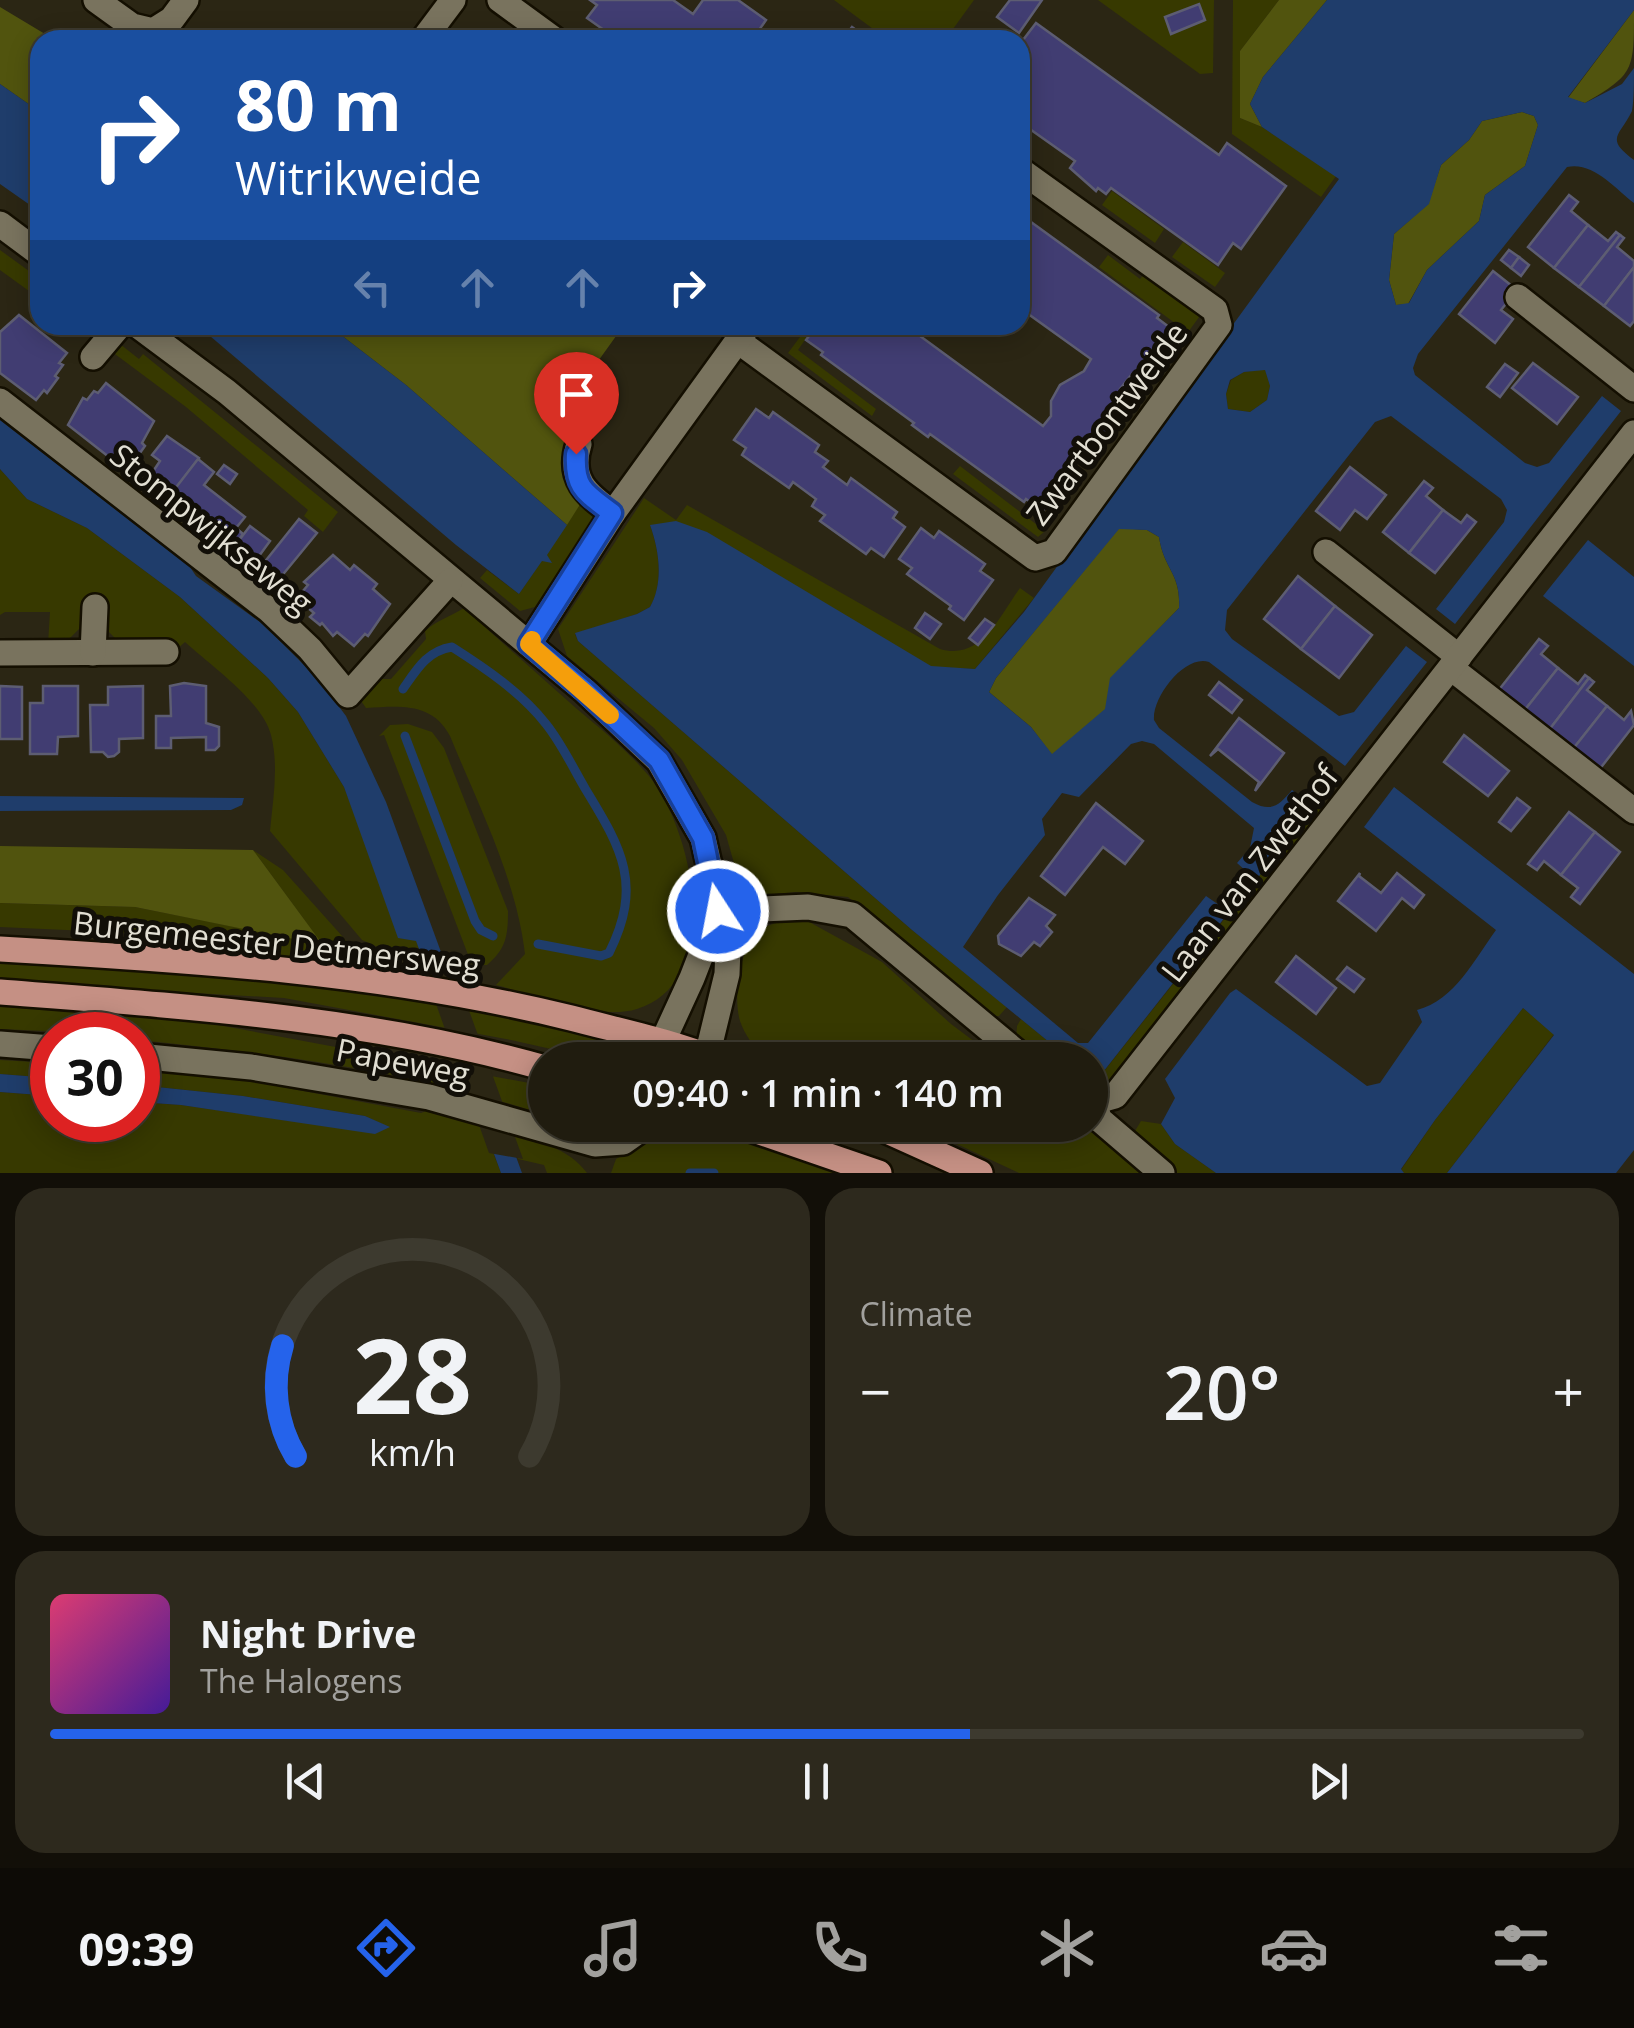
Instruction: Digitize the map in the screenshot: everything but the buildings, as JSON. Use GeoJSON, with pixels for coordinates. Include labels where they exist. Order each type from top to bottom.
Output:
{"type":"FeatureCollection","features":[{"type":"Feature","properties":{"kind":"main road","name":"Burgemeester Detmersweg"},"geometry":{"type":"LineString","coordinates":[[0,949],[198,961],[430,988],[486,997],[635,1042]]}},
{"type":"Feature","properties":{"kind":"main road"},"geometry":{"type":"LineString","coordinates":[[0,992],[291,1018],[528,1063]]}},
{"type":"Feature","properties":{"kind":"main road"},"geometry":{"type":"LineString","coordinates":[[789,1142],[879,1173]]}},
{"type":"Feature","properties":{"kind":"main road"},"geometry":{"type":"LineString","coordinates":[[912,1142],[980,1173]]}},
{"type":"Feature","properties":{"kind":"street"},"geometry":{"type":"LineString","coordinates":[[96,0],[132,26],[149,30]]}},
{"type":"Feature","properties":{"kind":"street"},"geometry":{"type":"LineString","coordinates":[[155,30],[172,19],[186,0]]}},
{"type":"Feature","properties":{"kind":"street"},"geometry":{"type":"LineString","coordinates":[[430,30],[453,0]]}},
{"type":"Feature","properties":{"kind":"street"},"geometry":{"type":"LineString","coordinates":[[500,0],[541,30]]}},
{"type":"Feature","properties":{"kind":"street","name":"Zwartbontweide"},"geometry":{"type":"LineString","coordinates":[[747,335],[1035,558],[1054,552],[1220,325],[1215,310],[1030,177]]}},
{"type":"Feature","properties":{"kind":"street"},"geometry":{"type":"LineString","coordinates":[[0,224],[30,246]]}},
{"type":"Feature","properties":{"kind":"street"},"geometry":{"type":"LineString","coordinates":[[1518,297],[1634,390]]}},
{"type":"Feature","properties":{"kind":"street"},"geometry":{"type":"LineString","coordinates":[[93,357],[112,335]]}},
{"type":"Feature","properties":{"kind":"street"},"geometry":{"type":"LineString","coordinates":[[151,335],[226,392],[529,644],[659,760],[703,838],[728,948],[727,974],[713,1042]]}},
{"type":"Feature","properties":{"kind":"street"},"geometry":{"type":"LineString","coordinates":[[529,644],[612,513],[743,335]]}},
{"type":"Feature","properties":{"kind":"street","name":"Stompwijkseweg"},"geometry":{"type":"LineString","coordinates":[[0,402],[269,610],[310,649],[348,695],[450,581]]}},
{"type":"Feature","properties":{"kind":"street"},"geometry":{"type":"LineString","coordinates":[[578,444],[575,475],[583,491],[612,513]]}},
{"type":"Feature","properties":{"kind":"street","name":"Laan van Zwethof"},"geometry":{"type":"LineString","coordinates":[[1108,1098],[1116,1096],[1455,663],[1630,447]]}},
{"type":"Feature","properties":{"kind":"street"},"geometry":{"type":"LineString","coordinates":[[1326,552],[1634,810]]}},
{"type":"Feature","properties":{"kind":"street"},"geometry":{"type":"LineString","coordinates":[[93,653],[95,606]]}},
{"type":"Feature","properties":{"kind":"street"},"geometry":{"type":"LineString","coordinates":[[0,653],[166,652]]}},
{"type":"Feature","properties":{"kind":"street"},"geometry":{"type":"LineString","coordinates":[[718,911],[808,907],[852,915],[1004,1042]]}},
{"type":"Feature","properties":{"kind":"street"},"geometry":{"type":"LineString","coordinates":[[665,1042],[718,911]]}},
{"type":"Feature","properties":{"kind":"street"},"geometry":{"type":"LineString","coordinates":[[0,1044],[30,1046]]}},
{"type":"Feature","properties":{"kind":"street","name":"Papeweg"},"geometry":{"type":"LineString","coordinates":[[160,1058],[251,1067],[472,1108],[528,1123]]}},
{"type":"Feature","properties":{"kind":"street"},"geometry":{"type":"LineString","coordinates":[[1108,1126],[1162,1173]]}},
{"type":"Feature","properties":{"kind":"street","name":"Papeweg"},"geometry":{"type":"LineString","coordinates":[[588,1142],[616,1142]]}},
{"type":"Feature","properties":{"kind":"shaded area"},"geometry":{"type":"Polygon","coordinates":[[[834,0],[974,0],[952,30],[874,30],[834,0]]]}},
{"type":"Feature","properties":{"kind":"shaded area"},"geometry":{"type":"Polygon","coordinates":[[[1098,0],[1214,0],[1213,73],[1200,74],[1098,0]]]}},
{"type":"Feature","properties":{"kind":"shaded area"},"geometry":{"type":"Polygon","coordinates":[[[1233,0],[1279,0],[1240,51],[1240,118],[1262,127],[1336,176],[1321,197],[1232,134],[1233,0]]]}},
{"type":"Feature","properties":{"kind":"shaded area"},"geometry":{"type":"Polygon","coordinates":[[[1279,0],[1327,0],[1263,77],[1250,104],[1262,127],[1240,118],[1240,51],[1279,0]]]}},
{"type":"Feature","properties":{"kind":"shaded area"},"geometry":{"type":"Polygon","coordinates":[[[0,7],[38,30],[30,30],[30,105],[0,84],[0,7]]]}},
{"type":"Feature","properties":{"kind":"shaded area"},"geometry":{"type":"Polygon","coordinates":[[[1634,10],[1631,59],[1622,77],[1585,103],[1568,98],[1634,10]]]}},
{"type":"Feature","properties":{"kind":"shaded area"},"geometry":{"type":"Polygon","coordinates":[[[1522,112],[1534,116],[1538,125],[1525,166],[1485,195],[1479,221],[1427,270],[1408,304],[1396,305],[1389,280],[1394,234],[1428,204],[1441,165],[1469,140],[1482,121],[1522,112]]]}},
{"type":"Feature","properties":{"kind":"shaded area"},"geometry":{"type":"Polygon","coordinates":[[[1112,191],[1164,229],[1155,243],[1102,205],[1112,191]]]}},
{"type":"Feature","properties":{"kind":"shaded area"},"geometry":{"type":"Polygon","coordinates":[[[1183,242],[1225,273],[1215,287],[1172,257],[1183,242]]]}},
{"type":"Feature","properties":{"kind":"shaded area"},"geometry":{"type":"Polygon","coordinates":[[[0,250],[30,272],[30,292],[0,270],[0,250]]]}},
{"type":"Feature","properties":{"kind":"shaded area"},"geometry":{"type":"Polygon","coordinates":[[[1108,255],[1140,279],[1146,272],[1202,313],[1170,357],[1165,353],[1183,329],[1099,267],[1108,255]]]}},
{"type":"Feature","properties":{"kind":"shaded area"},"geometry":{"type":"Polygon","coordinates":[[[89,335],[109,335],[139,359],[143,354],[338,512],[323,532],[304,516],[308,510],[186,407],[89,335]]]}},
{"type":"Feature","properties":{"kind":"shaded area"},"geometry":{"type":"Polygon","coordinates":[[[341,335],[617,335],[553,424],[571,438],[581,503],[567,525],[406,385],[341,335]]]}},
{"type":"Feature","properties":{"kind":"shaded area"},"geometry":{"type":"Polygon","coordinates":[[[802,335],[808,335],[798,350],[876,409],[872,416],[788,353],[802,335]]]}},
{"type":"Feature","properties":{"kind":"shaded area"},"geometry":{"type":"Polygon","coordinates":[[[1265,369],[1270,386],[1267,400],[1250,412],[1228,409],[1226,394],[1231,380],[1244,372],[1265,369]]]}},
{"type":"Feature","properties":{"kind":"shaded area"},"geometry":{"type":"Polygon","coordinates":[[[960,466],[1045,531],[1038,537],[953,474],[960,466]]]}},
{"type":"Feature","properties":{"kind":"shaded area"},"geometry":{"type":"Polygon","coordinates":[[[0,469],[27,499],[87,528],[180,597],[268,678],[298,712],[344,787],[365,842],[422,958],[391,953],[362,940],[270,831],[275,759],[266,722],[247,697],[185,642],[176,650],[118,641],[105,628],[83,625],[63,645],[48,644],[50,612],[0,615],[0,469]]]}},
{"type":"Feature","properties":{"kind":"shaded area"},"geometry":{"type":"Polygon","coordinates":[[[644,498],[676,520],[687,505],[940,649],[967,649],[978,643],[1020,588],[1034,598],[975,669],[931,667],[650,525],[659,566],[650,607],[575,634],[578,641],[912,930],[1007,1007],[999,1016],[988,1016],[848,897],[796,892],[765,895],[739,881],[726,835],[682,760],[654,728],[567,656],[558,629],[644,498]]]}},
{"type":"Feature","properties":{"kind":"shaded area"},"geometry":{"type":"Polygon","coordinates":[[[581,503],[596,516],[535,607],[520,611],[480,578],[487,570],[519,594],[581,503]]]}},
{"type":"Feature","properties":{"kind":"shaded area"},"geometry":{"type":"Polygon","coordinates":[[[1119,528],[1147,530],[1159,537],[1175,579],[1179,608],[1111,678],[1106,709],[1052,755],[1031,727],[989,692],[996,678],[1119,528]]]}},
{"type":"Feature","properties":{"kind":"shaded area"},"geometry":{"type":"Polygon","coordinates":[[[464,608],[632,758],[665,800],[688,866],[692,937],[683,968],[665,993],[637,1009],[586,1009],[496,985],[525,954],[520,926],[495,843],[450,736],[443,725],[424,712],[403,707],[366,708],[359,698],[379,679],[391,679],[426,639],[425,631],[464,608]]]}},
{"type":"Feature","properties":{"kind":"shaded area"},"geometry":{"type":"Polygon","coordinates":[[[408,724],[432,732],[444,748],[508,911],[505,941],[487,965],[472,965],[384,735],[379,736],[390,725],[408,724]]]}},
{"type":"Feature","properties":{"kind":"shaded area"},"geometry":{"type":"Polygon","coordinates":[[[1314,806],[1325,813],[1116,1081],[1108,1085],[1108,1066],[1314,806]]]}},
{"type":"Feature","properties":{"kind":"shaded area"},"geometry":{"type":"Polygon","coordinates":[[[0,846],[253,850],[323,945],[135,907],[0,903],[0,846]]]}},
{"type":"Feature","properties":{"kind":"shaded area"},"geometry":{"type":"Polygon","coordinates":[[[253,850],[283,870],[351,946],[365,956],[417,976],[132,933],[0,927],[0,903],[135,907],[322,944],[253,850]]]}},
{"type":"Feature","properties":{"kind":"shaded area"},"geometry":{"type":"Polygon","coordinates":[[[802,918],[882,962],[975,1042],[751,1042],[738,1011],[742,962],[758,932],[802,918]]]}},
{"type":"Feature","properties":{"kind":"shaded area"},"geometry":{"type":"Polygon","coordinates":[[[0,958],[136,966],[431,996],[610,1037],[609,1042],[528,1044],[284,998],[0,982],[0,958]]]}},
{"type":"Feature","properties":{"kind":"shaded area"},"geometry":{"type":"Polygon","coordinates":[[[0,1002],[97,1012],[30,1012],[30,1030],[0,1029],[0,1002]]]}},
{"type":"Feature","properties":{"kind":"shaded area"},"geometry":{"type":"Polygon","coordinates":[[[1523,1008],[1554,1034],[1447,1173],[1404,1173],[1401,1170],[1435,1120],[1523,1008]]]}},
{"type":"Feature","properties":{"kind":"shaded area"},"geometry":{"type":"Polygon","coordinates":[[[160,1019],[213,1024],[528,1083],[528,1110],[395,1076],[160,1042],[160,1019]]]}},
{"type":"Feature","properties":{"kind":"shaded area"},"geometry":{"type":"Polygon","coordinates":[[[1021,1019],[1049,1042],[1018,1042],[1017,1026],[1021,1019]]]}},
{"type":"Feature","properties":{"kind":"shaded area"},"geometry":{"type":"Polygon","coordinates":[[[0,1060],[30,1062],[30,1076],[0,1074],[0,1060]]]}},
{"type":"Feature","properties":{"kind":"shaded area"},"geometry":{"type":"Polygon","coordinates":[[[160,1072],[245,1080],[426,1111],[483,1126],[501,1173],[0,1173],[0,1092],[30,1094],[30,1142],[160,1142],[160,1104],[375,1133],[388,1127],[365,1116],[160,1087],[160,1072]]]}},
{"type":"Feature","properties":{"kind":"shaded area"},"geometry":{"type":"Polygon","coordinates":[[[1141,1121],[1161,1124],[1175,1144],[1216,1173],[1171,1173],[1135,1131],[1141,1121]]]}},
{"type":"Feature","properties":{"kind":"shaded area"},"geometry":{"type":"Polygon","coordinates":[[[508,1132],[562,1152],[587,1173],[547,1173],[544,1165],[518,1159],[508,1132]]]}},
{"type":"Feature","properties":{"kind":"shaded area"},"geometry":{"type":"Polygon","coordinates":[[[646,1142],[752,1142],[840,1173],[611,1173],[616,1159],[646,1142]]]}},
{"type":"Feature","properties":{"kind":"shaded area"},"geometry":{"type":"Polygon","coordinates":[[[952,1142],[1108,1142],[1149,1173],[1019,1173],[952,1142]]]}},
{"type":"Feature","properties":{"kind":"water"},"geometry":{"type":"Polygon","coordinates":[[[1327,0],[1634,0],[1634,10],[1568,97],[1585,103],[1622,84],[1634,68],[1632,111],[1617,141],[1634,160],[1634,203],[1594,172],[1567,167],[1418,354],[1413,368],[1415,375],[1525,463],[1537,467],[1549,463],[1602,396],[1621,411],[1455,624],[1436,609],[1504,522],[1507,510],[1501,499],[1391,416],[1375,422],[1227,610],[1225,630],[1339,716],[1354,712],[1406,646],[1427,662],[1345,766],[1209,662],[1190,664],[1172,679],[1155,711],[1154,720],[1159,728],[1252,802],[1275,806],[1292,790],[1314,806],[1256,880],[1237,863],[1250,848],[1254,828],[1154,744],[1131,744],[1079,797],[1062,793],[1042,819],[1045,835],[963,947],[1077,1042],[1049,1042],[912,930],[578,641],[575,633],[650,607],[659,566],[650,525],[676,521],[707,532],[931,666],[975,669],[1024,612],[1339,179],[1262,127],[1250,104],[1263,77],[1327,0]],[[1522,112],[1482,121],[1469,140],[1441,165],[1429,204],[1394,234],[1389,280],[1396,305],[1409,303],[1427,270],[1479,221],[1485,195],[1525,166],[1538,125],[1534,116],[1522,112]],[[1265,370],[1244,372],[1230,380],[1226,394],[1228,409],[1250,412],[1267,400],[1270,386],[1265,370]],[[1119,529],[996,678],[989,692],[1031,727],[1052,754],[1105,709],[1110,678],[1179,608],[1175,579],[1159,537],[1147,530],[1119,529]]]}},
{"type":"Feature","properties":{"kind":"water"},"geometry":{"type":"Polygon","coordinates":[[[0,84],[30,105],[30,205],[0,184],[0,84]]]}},
{"type":"Feature","properties":{"kind":"water"},"geometry":{"type":"Polygon","coordinates":[[[209,335],[341,335],[406,385],[567,525],[547,555],[552,563],[542,561],[519,594],[209,335]]]}},
{"type":"Feature","properties":{"kind":"water"},"geometry":{"type":"Polygon","coordinates":[[[0,420],[260,622],[319,680],[346,716],[386,802],[522,1173],[501,1173],[416,941],[398,938],[344,787],[298,712],[268,678],[180,597],[87,528],[27,499],[0,469],[0,420]]]}},
{"type":"Feature","properties":{"kind":"water"},"geometry":{"type":"Polygon","coordinates":[[[1588,540],[1634,577],[1634,666],[1543,596],[1588,540]]]}},
{"type":"Feature","properties":{"kind":"water"},"geometry":{"type":"Polygon","coordinates":[[[1394,787],[1634,974],[1634,1150],[1616,1173],[1447,1173],[1554,1035],[1523,1008],[1435,1120],[1401,1169],[1404,1173],[1216,1173],[1175,1144],[1161,1124],[1175,1098],[1165,1079],[1236,989],[1367,1086],[1380,1083],[1422,1022],[1417,1010],[1453,988],[1496,930],[1364,827],[1394,787]]]}},
{"type":"Feature","properties":{"kind":"water"},"geometry":{"type":"Polygon","coordinates":[[[0,796],[244,798],[242,805],[231,810],[0,811],[0,796]]]}},
{"type":"Feature","properties":{"kind":"water"},"geometry":{"type":"Polygon","coordinates":[[[1206,896],[1229,912],[1108,1066],[1108,1042],[1089,1042],[1206,896]]]}},
{"type":"Feature","properties":{"kind":"water"},"geometry":{"type":"Polygon","coordinates":[[[0,1074],[30,1076],[30,1094],[0,1092],[0,1074]]]}},
{"type":"Feature","properties":{"kind":"water"},"geometry":{"type":"Polygon","coordinates":[[[160,1087],[365,1116],[390,1127],[375,1134],[160,1104],[160,1087]]]}},
{"type":"Feature","properties":{"kind":"pier"},"geometry":{"type":"Polygon","coordinates":[[[419,956],[451,961],[523,1159],[489,1153],[419,956]]]}},
{"type":"Feature","properties":{"kind":"waterway"},"geometry":{"type":"LineString","coordinates":[[403,689],[423,662],[443,649],[452,647],[477,664],[514,692],[546,724],[610,831],[624,868],[626,887],[625,907],[609,953],[601,956],[538,944]]}},
{"type":"Feature","properties":{"kind":"waterway"},"geometry":{"type":"LineString","coordinates":[[405,736],[475,921],[481,930],[493,936]]}},
{"type":"Feature","properties":{"kind":"waterway"},"geometry":{"type":"LineString","coordinates":[[690,1173],[714,1173]]}},
{"type":"Feature","properties":{"kind":"slow traffic"},"geometry":{"type":"LineString","coordinates":[[532,640],[529,644],[610,715]]}},
{"type":"Feature","properties":{"kind":"route"},"geometry":{"type":"LineString","coordinates":[[576,454],[575,475],[583,491],[612,513],[529,644],[659,760],[703,838],[718,911]]}}]}
